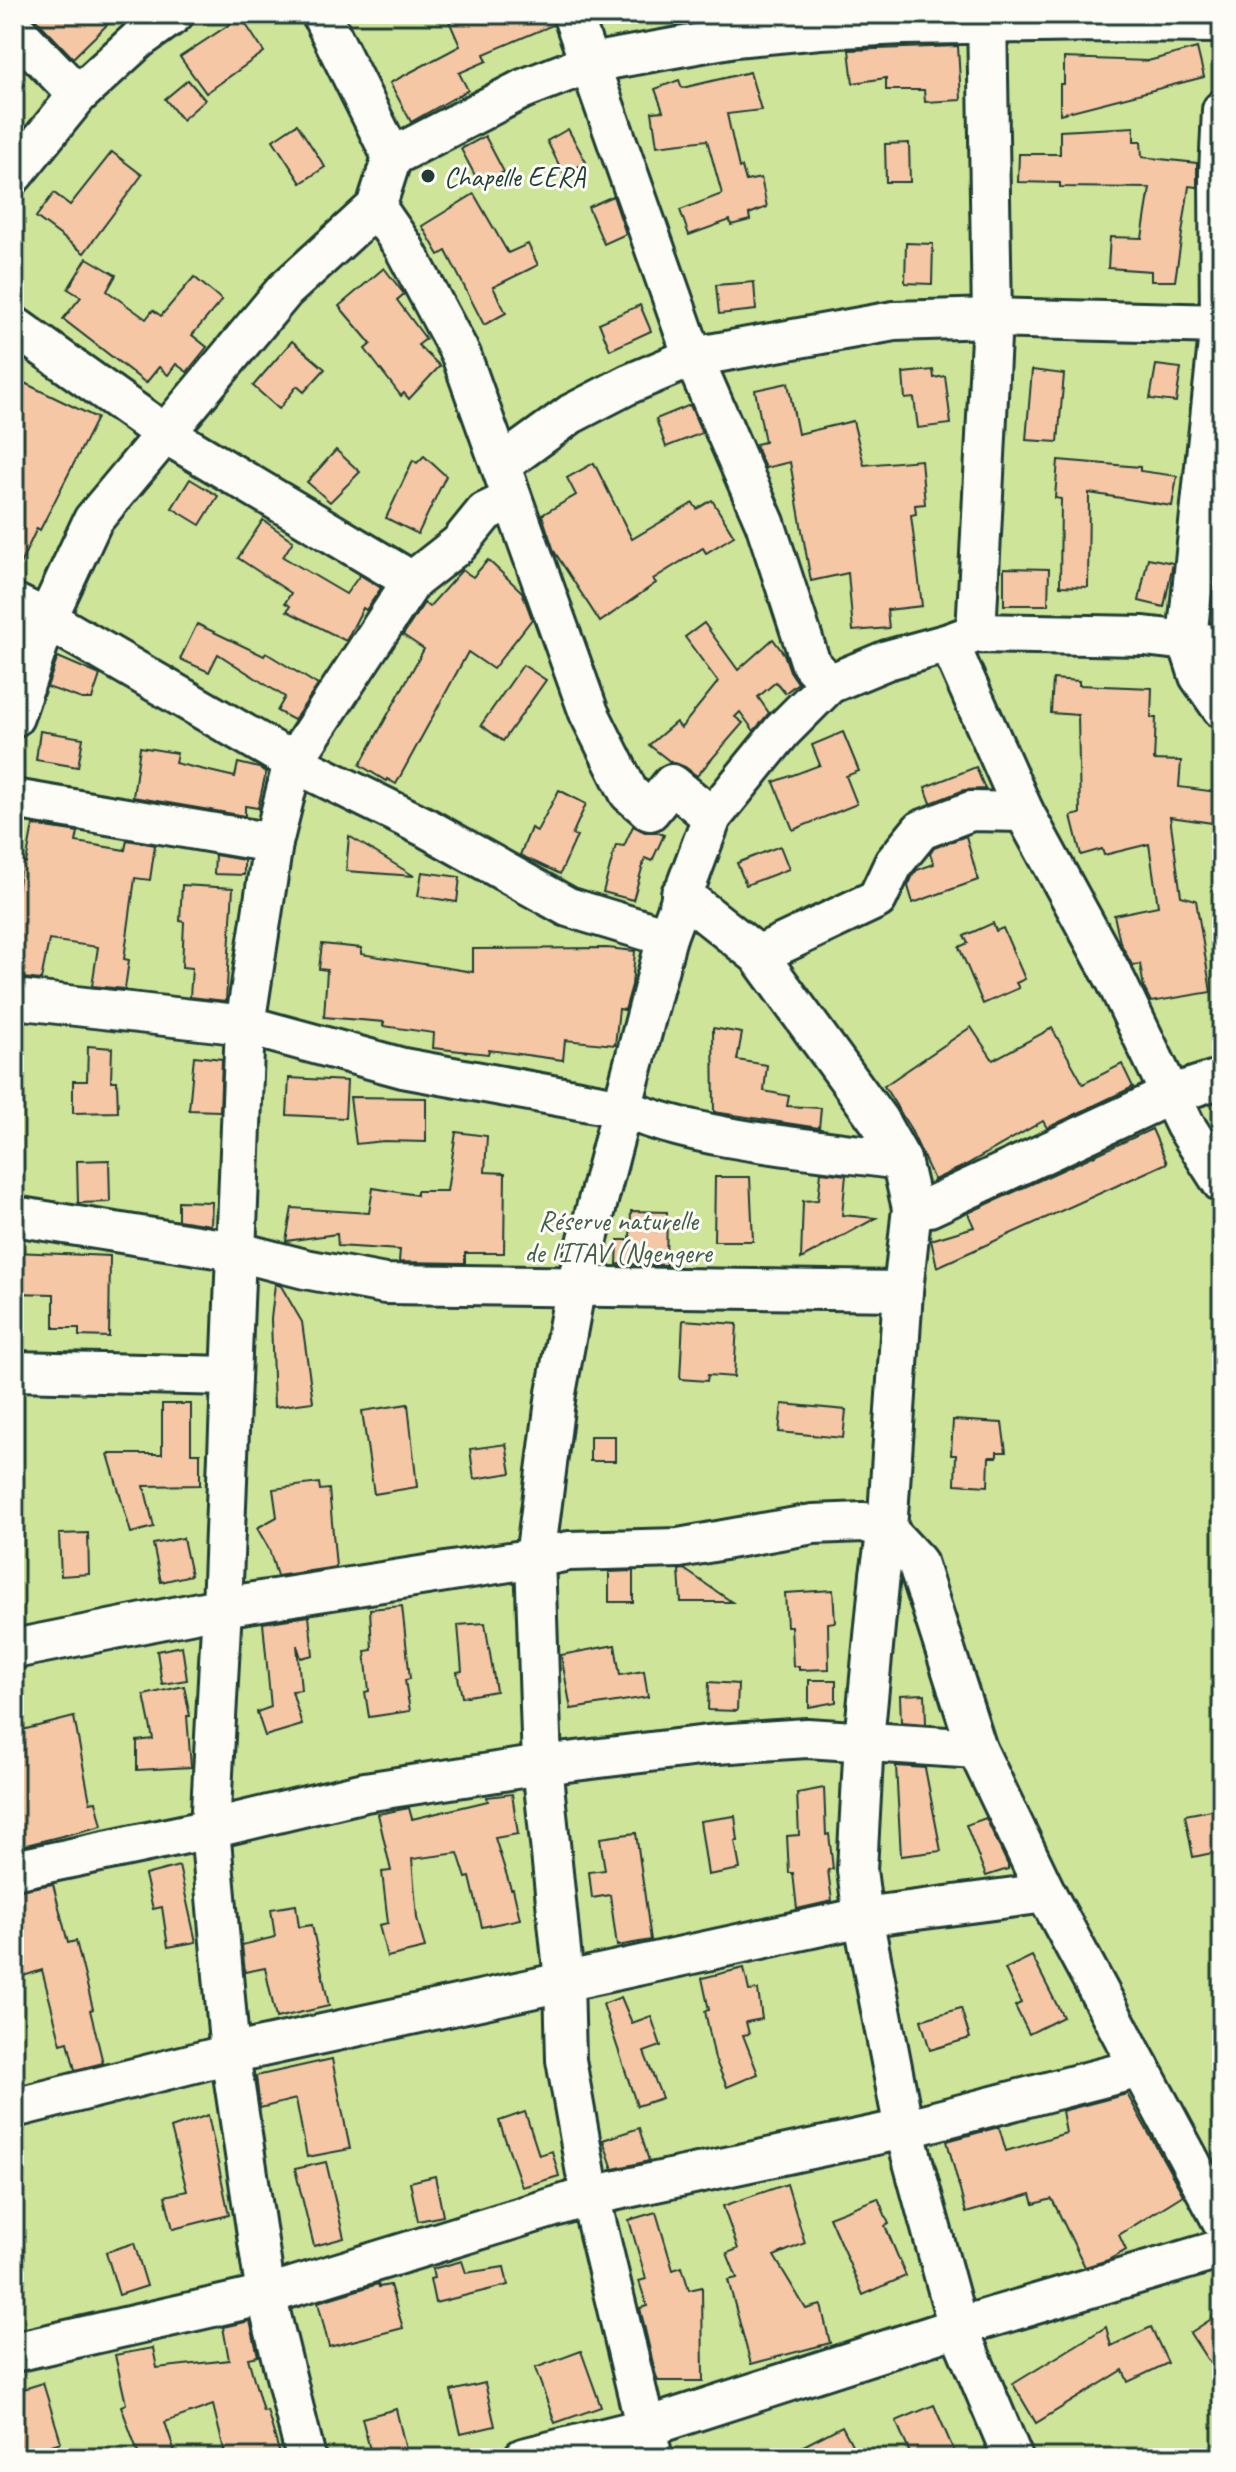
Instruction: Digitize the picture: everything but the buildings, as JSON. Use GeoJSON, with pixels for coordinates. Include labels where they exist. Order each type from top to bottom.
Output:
{"type":"FeatureCollection","features":[{"type":"Feature","properties":{"kind":"street"},"geometry":{"type":"LineString","coordinates":[[14,174],[78,95],[139,39],[174,14]]}},
{"type":"Feature","properties":{"kind":"street"},"geometry":{"type":"LineString","coordinates":[[14,717],[30,611],[93,520],[285,290],[376,207],[392,157],[321,14]]}},
{"type":"Feature","properties":{"kind":"street"},"geometry":{"type":"LineString","coordinates":[[572,14],[693,357],[765,523],[811,664],[829,684]]}},
{"type":"Feature","properties":{"kind":"street"},"geometry":{"type":"LineString","coordinates":[[392,157],[523,89],[590,63],[735,37],[987,19],[1222,23]]}},
{"type":"Feature","properties":{"kind":"street"},"geometry":{"type":"LineString","coordinates":[[987,19],[992,318],[963,638],[1024,812],[1116,981],[1185,1125],[1222,1183]]}},
{"type":"Feature","properties":{"kind":"street"},"geometry":{"type":"LineString","coordinates":[[14,29],[78,95]]}},
{"type":"Feature","properties":{"kind":"street"},"geometry":{"type":"LineString","coordinates":[[1222,110],[1219,173],[1221,324],[1205,642],[1199,676],[1222,709]]}},
{"type":"Feature","properties":{"kind":"street"},"geometry":{"type":"LineString","coordinates":[[376,207],[403,246],[461,355],[589,713],[629,793],[650,811],[672,784],[712,817]]}},
{"type":"Feature","properties":{"kind":"street"},"geometry":{"type":"LineString","coordinates":[[306,2458],[266,2295],[230,2054],[210,1829],[245,1025],[273,843],[293,762],[412,581],[459,544],[507,482],[571,414],[629,384],[693,357],[894,321],[992,318],[1221,324]]}},
{"type":"Feature","properties":{"kind":"street"},"geometry":{"type":"LineString","coordinates":[[14,326],[164,433],[412,581]]}},
{"type":"Feature","properties":{"kind":"street"},"geometry":{"type":"LineString","coordinates":[[30,611],[293,762],[425,827],[568,907],[667,937]]}},
{"type":"Feature","properties":{"kind":"street"},"geometry":{"type":"LineString","coordinates":[[648,2443],[590,2196],[566,2060],[564,1980],[542,1765],[535,1558],[556,1393],[576,1285],[667,937],[712,817],[782,731],[829,684],[887,660],[963,638],[1144,636],[1205,642]]}},
{"type":"Feature","properties":{"kind":"street"},"geometry":{"type":"LineString","coordinates":[[14,799],[273,843]]}},
{"type":"Feature","properties":{"kind":"street"},"geometry":{"type":"LineString","coordinates":[[758,955],[877,899],[894,863],[921,830],[971,811],[1024,812]]}},
{"type":"Feature","properties":{"kind":"street"},"geometry":{"type":"LineString","coordinates":[[681,894],[758,955],[879,1121],[901,1160],[912,1208],[903,1291],[887,1530],[864,1740],[857,1870],[863,1917],[904,2129],[958,2327],[1013,2458]]}},
{"type":"Feature","properties":{"kind":"street"},"geometry":{"type":"LineString","coordinates":[[14,999],[245,1025],[403,1068],[623,1108],[645,1117],[733,1137],[901,1160]]}},
{"type":"Feature","properties":{"kind":"street"},"geometry":{"type":"LineString","coordinates":[[912,1208],[929,1207],[1093,1128],[1172,1094],[1222,1078]]}},
{"type":"Feature","properties":{"kind":"street"},"geometry":{"type":"LineString","coordinates":[[14,1216],[235,1251],[305,1269],[385,1284],[903,1291]]}},
{"type":"Feature","properties":{"kind":"street"},"geometry":{"type":"LineString","coordinates":[[14,1371],[230,1376]]}},
{"type":"Feature","properties":{"kind":"street"},"geometry":{"type":"LineString","coordinates":[[14,1649],[222,1607],[569,1551],[679,1548],[813,1524],[864,1522],[887,1530],[917,1562],[977,1749],[1046,1893],[1222,2221]]}},
{"type":"Feature","properties":{"kind":"street"},"geometry":{"type":"LineString","coordinates":[[14,1870],[210,1829],[365,1792],[542,1765],[716,1744],[807,1738],[977,1749]]}},
{"type":"Feature","properties":{"kind":"street"},"geometry":{"type":"LineString","coordinates":[[14,2108],[230,2054],[863,1917],[1046,1893]]}},
{"type":"Feature","properties":{"kind":"street"},"geometry":{"type":"LineString","coordinates":[[14,2352],[266,2295],[590,2196],[904,2129],[1140,2068]]}},
{"type":"Feature","properties":{"kind":"street"},"geometry":{"type":"LineString","coordinates":[[523,2458],[648,2443],[958,2327],[1222,2249]]}},
{"type":"Feature","properties":{"kind":"green space","name":"Réserve naturelle de l'ITAV (Ngengere"},"geometry":{"type":"Polygon","coordinates":[[[14,14],[1222,14],[1222,2458],[14,2458],[14,14]]]}},
{"type":"Feature","properties":{"kind":"place","name":"Chapelle EERA"},"geometry":{"type":"Point","coordinates":[428,176]}}]}
